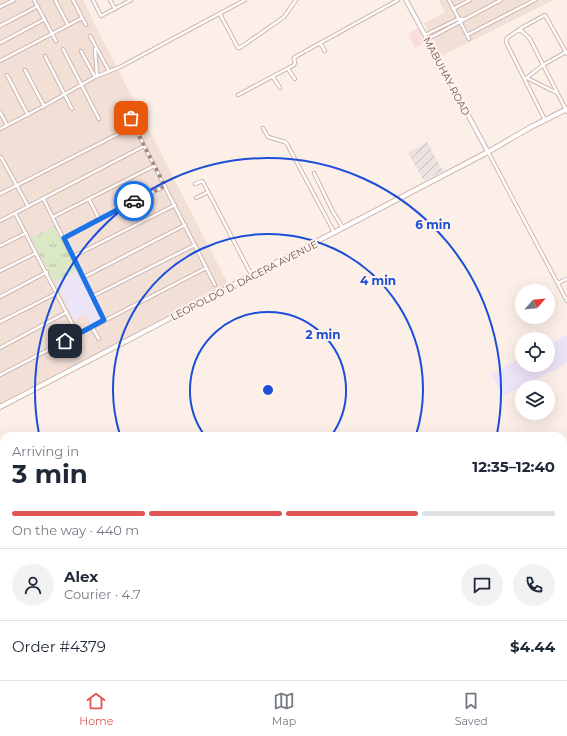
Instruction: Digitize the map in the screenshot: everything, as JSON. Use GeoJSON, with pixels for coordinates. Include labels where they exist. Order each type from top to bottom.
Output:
{"type":"FeatureCollection","features":[{"type":"Feature","properties":{"kind":"main road","name":"LEOPOLDO D. DACERA AVENUE"},"geometry":{"type":"LineString","coordinates":[[0,407],[566,110]]}},
{"type":"Feature","properties":{"kind":"street"},"geometry":{"type":"LineString","coordinates":[[0,7],[14,0]]}},
{"type":"Feature","properties":{"kind":"street"},"geometry":{"type":"LineString","coordinates":[[34,0],[56,41]]}},
{"type":"Feature","properties":{"kind":"street"},"geometry":{"type":"LineString","coordinates":[[55,0],[68,25]]}},
{"type":"Feature","properties":{"kind":"street"},"geometry":{"type":"LineString","coordinates":[[73,0],[86,25]]}},
{"type":"Feature","properties":{"kind":"street"},"geometry":{"type":"LineString","coordinates":[[93,0],[101,16],[131,0]]}},
{"type":"Feature","properties":{"kind":"street"},"geometry":{"type":"LineString","coordinates":[[110,0],[115,9]]}},
{"type":"Feature","properties":{"kind":"street"},"geometry":{"type":"LineString","coordinates":[[0,129],[96,77],[120,67],[245,0]]}},
{"type":"Feature","properties":{"kind":"street"},"geometry":{"type":"LineString","coordinates":[[220,14],[238,48],[246,44],[284,16],[296,0]]}},
{"type":"Feature","properties":{"kind":"street"},"geometry":{"type":"LineString","coordinates":[[238,96],[288,69],[295,64],[295,56],[398,0]]}},
{"type":"Feature","properties":{"kind":"street","name":"MABUHAY ROAD"},"geometry":{"type":"LineString","coordinates":[[406,0],[488,152]]}},
{"type":"Feature","properties":{"kind":"street"},"geometry":{"type":"LineString","coordinates":[[449,0],[469,39]]}},
{"type":"Feature","properties":{"kind":"street"},"geometry":{"type":"LineString","coordinates":[[453,9],[470,0]]}},
{"type":"Feature","properties":{"kind":"street"},"geometry":{"type":"LineString","coordinates":[[428,40],[501,0]]}},
{"type":"Feature","properties":{"kind":"street"},"geometry":{"type":"LineString","coordinates":[[468,35],[529,1],[535,0]]}},
{"type":"Feature","properties":{"kind":"street"},"geometry":{"type":"LineString","coordinates":[[0,26],[38,6]]}},
{"type":"Feature","properties":{"kind":"street"},"geometry":{"type":"LineString","coordinates":[[526,78],[543,65],[566,53],[546,15],[508,36],[506,42],[526,78],[545,120]]}},
{"type":"Feature","properties":{"kind":"street"},"geometry":{"type":"LineString","coordinates":[[0,61],[82,18]]}},
{"type":"Feature","properties":{"kind":"street"},"geometry":{"type":"LineString","coordinates":[[0,43],[45,19]]}},
{"type":"Feature","properties":{"kind":"street"},"geometry":{"type":"LineString","coordinates":[[425,35],[458,19],[464,19]]}},
{"type":"Feature","properties":{"kind":"street"},"geometry":{"type":"LineString","coordinates":[[515,32],[522,31],[528,36],[566,110]]}},
{"type":"Feature","properties":{"kind":"street"},"geometry":{"type":"LineString","coordinates":[[90,36],[109,71]]}},
{"type":"Feature","properties":{"kind":"street"},"geometry":{"type":"LineString","coordinates":[[320,43],[325,51]]}},
{"type":"Feature","properties":{"kind":"street"},"geometry":{"type":"LineString","coordinates":[[95,46],[96,77]]}},
{"type":"Feature","properties":{"kind":"street"},"geometry":{"type":"LineString","coordinates":[[63,48],[99,119]]}},
{"type":"Feature","properties":{"kind":"street"},"geometry":{"type":"LineString","coordinates":[[81,51],[96,77]]}},
{"type":"Feature","properties":{"kind":"street"},"geometry":{"type":"LineString","coordinates":[[45,56],[72,109]]}},
{"type":"Feature","properties":{"kind":"street"},"geometry":{"type":"LineString","coordinates":[[288,69],[294,80]]}},
{"type":"Feature","properties":{"kind":"street"},"geometry":{"type":"LineString","coordinates":[[25,70],[44,106]]}},
{"type":"Feature","properties":{"kind":"street"},"geometry":{"type":"LineString","coordinates":[[7,75],[28,114]]}},
{"type":"Feature","properties":{"kind":"street"},"geometry":{"type":"LineString","coordinates":[[273,77],[280,88]]}},
{"type":"Feature","properties":{"kind":"street"},"geometry":{"type":"LineString","coordinates":[[526,78],[558,93]]}},
{"type":"Feature","properties":{"kind":"street"},"geometry":{"type":"LineString","coordinates":[[0,112],[7,125]]}},
{"type":"Feature","properties":{"kind":"street"},"geometry":{"type":"LineString","coordinates":[[131,118],[215,285]]}},
{"type":"Feature","properties":{"kind":"street"},"geometry":{"type":"LineString","coordinates":[[0,194],[134,126]]}},
{"type":"Feature","properties":{"kind":"street"},"geometry":{"type":"LineString","coordinates":[[263,128],[268,137],[281,140],[287,144],[334,233]]}},
{"type":"Feature","properties":{"kind":"street"},"geometry":{"type":"LineString","coordinates":[[0,221],[144,146]]}},
{"type":"Feature","properties":{"kind":"street"},"geometry":{"type":"LineString","coordinates":[[488,152],[567,301]]}},
{"type":"Feature","properties":{"kind":"street"},"geometry":{"type":"LineString","coordinates":[[1,157],[28,206]]}},
{"type":"Feature","properties":{"kind":"street"},"geometry":{"type":"LineString","coordinates":[[53,217],[154,166]]}},
{"type":"Feature","properties":{"kind":"street"},"geometry":{"type":"LineString","coordinates":[[314,173],[342,228]]}},
{"type":"Feature","properties":{"kind":"street"},"geometry":{"type":"LineString","coordinates":[[195,184],[203,181],[252,276]]}},
{"type":"Feature","properties":{"kind":"street"},"geometry":{"type":"LineString","coordinates":[[64,238],[165,186]]}},
{"type":"Feature","properties":{"kind":"street"},"geometry":{"type":"LineString","coordinates":[[196,198],[208,192]]}},
{"type":"Feature","properties":{"kind":"street"},"geometry":{"type":"LineString","coordinates":[[43,198],[104,320]]}},
{"type":"Feature","properties":{"kind":"street"},"geometry":{"type":"LineString","coordinates":[[89,199],[99,219]]}},
{"type":"Feature","properties":{"kind":"street"},"geometry":{"type":"LineString","coordinates":[[73,256],[175,205]]}},
{"type":"Feature","properties":{"kind":"street"},"geometry":{"type":"LineString","coordinates":[[15,213],[78,334]]}},
{"type":"Feature","properties":{"kind":"street"},"geometry":{"type":"LineString","coordinates":[[84,278],[185,225]]}},
{"type":"Feature","properties":{"kind":"street"},"geometry":{"type":"LineString","coordinates":[[0,246],[26,233]]}},
{"type":"Feature","properties":{"kind":"street"},"geometry":{"type":"LineString","coordinates":[[93,296],[195,246]]}},
{"type":"Feature","properties":{"kind":"street"},"geometry":{"type":"LineString","coordinates":[[0,271],[36,253]]}},
{"type":"Feature","properties":{"kind":"street"},"geometry":{"type":"LineString","coordinates":[[0,375],[206,268]]}},
{"type":"Feature","properties":{"kind":"street"},"geometry":{"type":"LineString","coordinates":[[0,297],[47,272]]}},
{"type":"Feature","properties":{"kind":"street"},"geometry":{"type":"LineString","coordinates":[[558,283],[567,279]]}},
{"type":"Feature","properties":{"kind":"street"},"geometry":{"type":"LineString","coordinates":[[0,322],[57,293]]}},
{"type":"Feature","properties":{"kind":"street"},"geometry":{"type":"LineString","coordinates":[[0,348],[67,312]]}},
{"type":"Feature","properties":{"kind":"street"},"geometry":{"type":"LineString","coordinates":[[92,327],[98,339]]}},
{"type":"Feature","properties":{"kind":"shaded area"},"geometry":{"type":"Polygon","coordinates":[[[0,0],[83,0],[93,20],[92,22],[93,21],[228,284],[0,403],[0,0]]]}},
{"type":"Feature","properties":{"kind":"shaded area"},"geometry":{"type":"Polygon","coordinates":[[[439,0],[554,0],[441,56],[424,23],[445,13],[439,0]]]}},
{"type":"Feature","properties":{"kind":"shaded area"},"geometry":{"type":"Polygon","coordinates":[[[418,28],[425,42],[415,48],[408,34],[418,28]]]}},
{"type":"Feature","properties":{"kind":"shaded area"},"geometry":{"type":"Polygon","coordinates":[[[427,142],[443,171],[424,181],[408,153],[427,142]]]}},
{"type":"Feature","properties":{"kind":"shaded area"},"geometry":{"type":"Polygon","coordinates":[[[77,271],[102,320],[91,325],[85,314],[74,320],[56,282],[77,271]]]}},
{"type":"Feature","properties":{"kind":"shaded area"},"geometry":{"type":"Polygon","coordinates":[[[567,335],[567,363],[555,369],[555,341],[567,335]]]}},
{"type":"Feature","properties":{"kind":"shaded area"},"geometry":{"type":"Polygon","coordinates":[[[515,362],[515,372],[550,372],[534,380],[515,380],[515,390],[503,396],[491,374],[515,362]]]}},
{"type":"Feature","properties":{"kind":"green space"},"geometry":{"type":"Polygon","coordinates":[[[54,226],[78,270],[54,282],[31,238],[54,226]]]}},
{"type":"Feature","properties":{"kind":"green space"},"geometry":{"type":"Polygon","coordinates":[[[51,229],[55,236],[42,243],[39,236],[51,229]]]}},
{"type":"Feature","properties":{"kind":"way so far"},"geometry":{"type":"LineString","coordinates":[[131,118],[165,186],[134,201]]}},
{"type":"Feature","properties":{"kind":"route"},"geometry":{"type":"LineString","coordinates":[[65,341],[104,320],[64,238],[134,201]]}}]}
